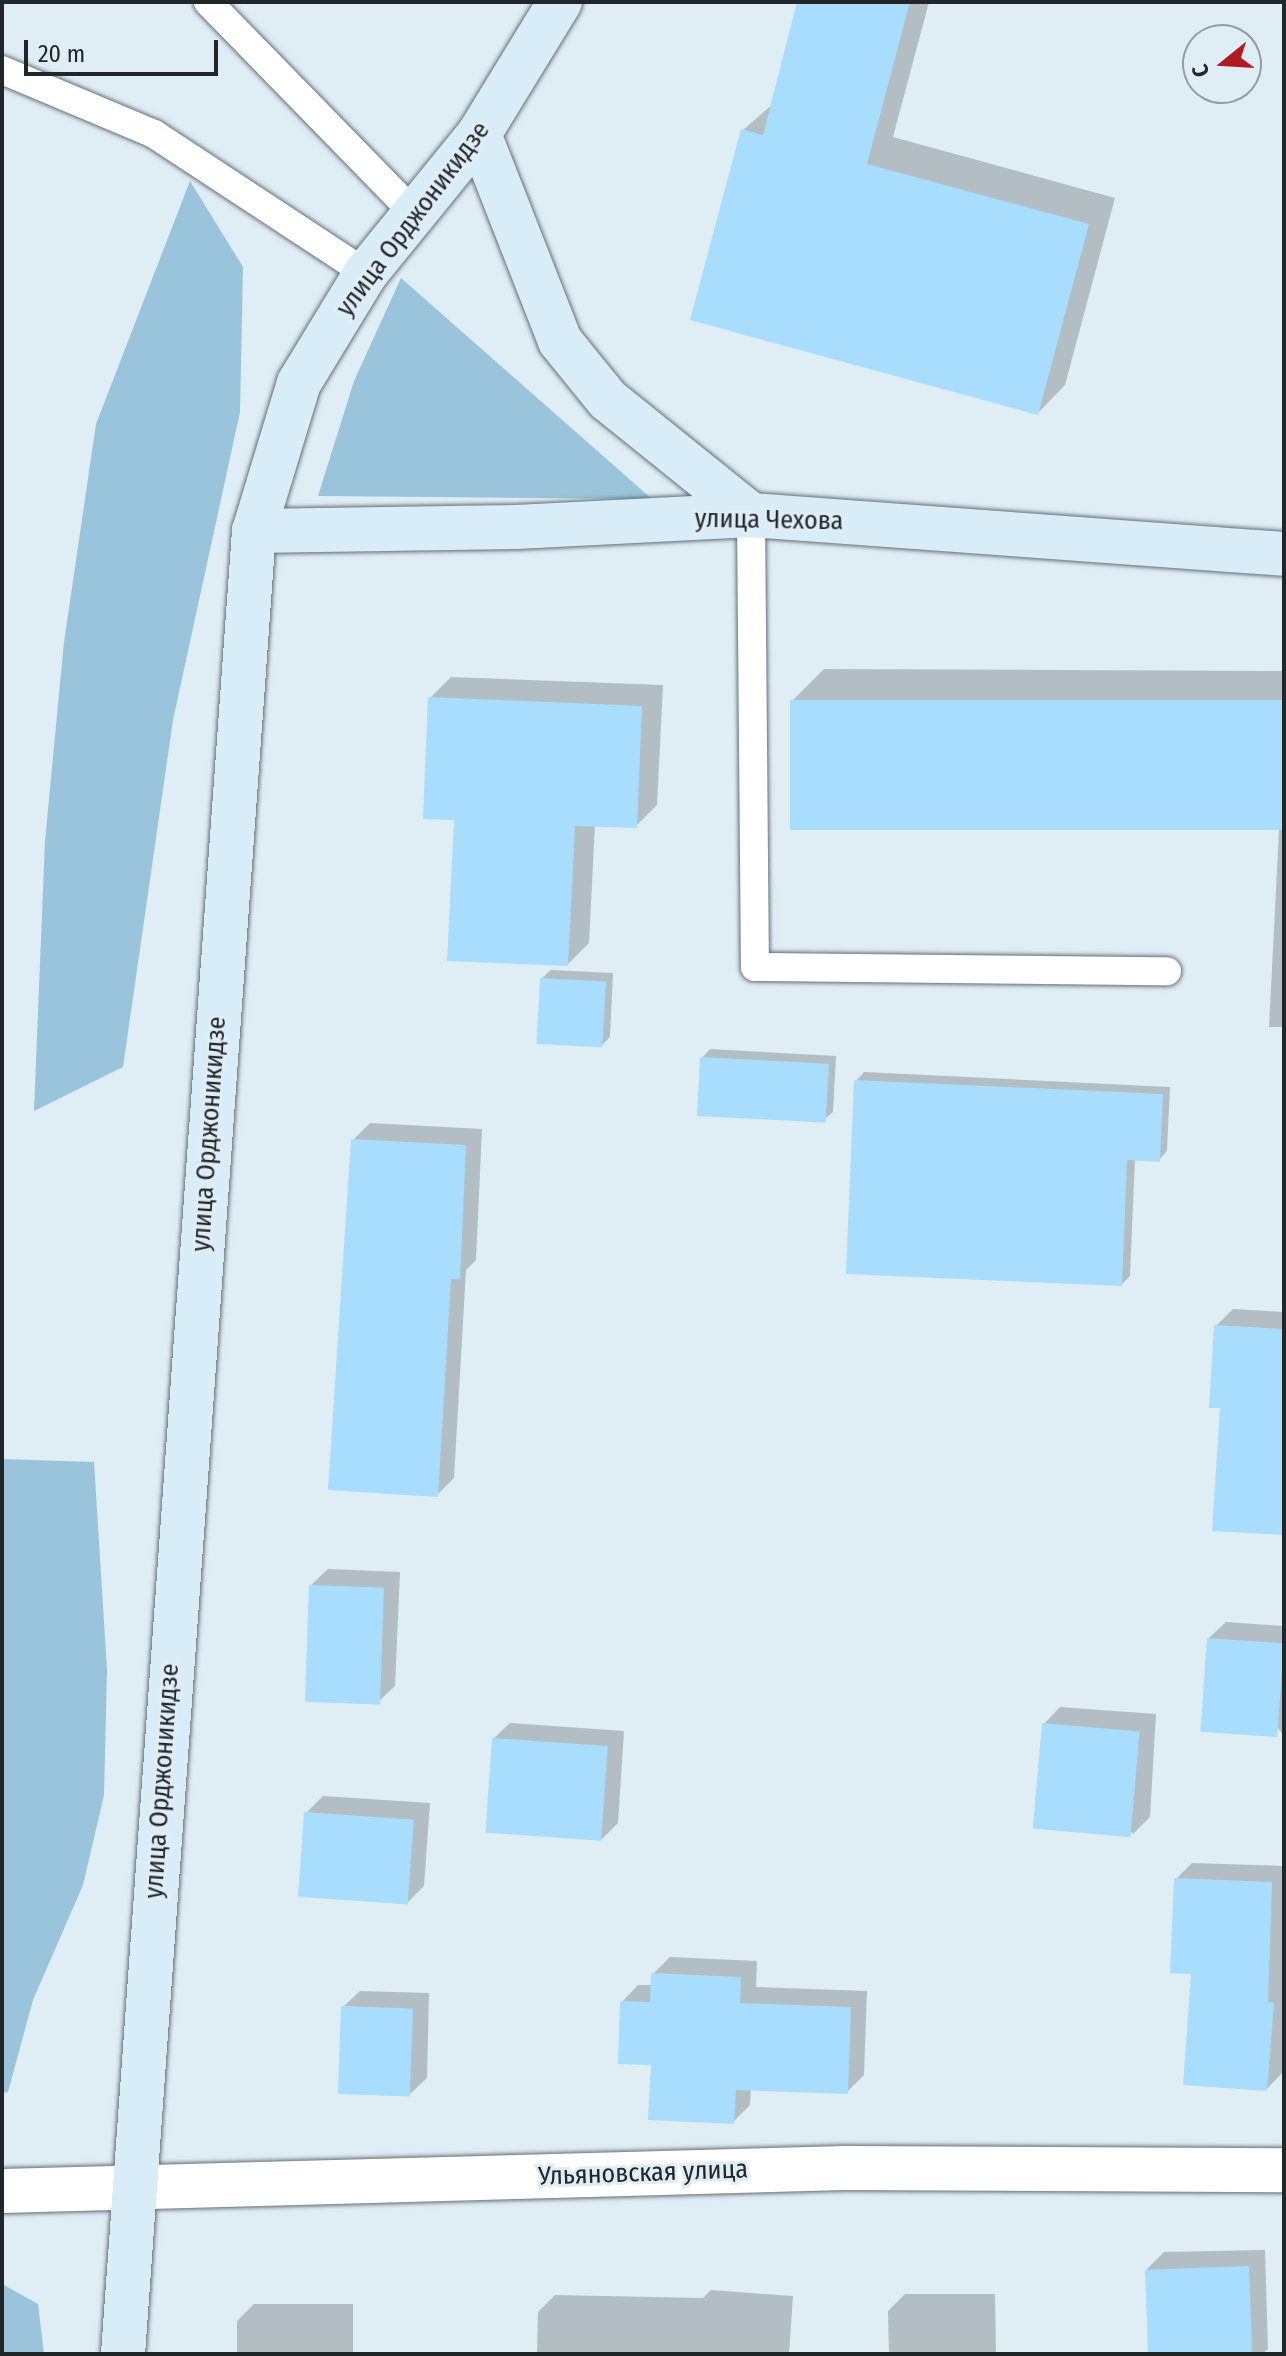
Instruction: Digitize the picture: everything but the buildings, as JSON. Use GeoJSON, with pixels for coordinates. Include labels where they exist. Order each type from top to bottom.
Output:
{"type":"FeatureCollection","features":[{"type":"Feature","properties":{"kind":"main road","name":"улица Орджоникидзе"},"geometry":{"type":"LineString","coordinates":[[123,2354],[254,531],[299,383],[366,273],[479,134],[560,2]]}},
{"type":"Feature","properties":{"kind":"main road"},"geometry":{"type":"LineString","coordinates":[[479,134],[560,341],[608,400],[751,515]]}},
{"type":"Feature","properties":{"kind":"main road","name":"улица Чехова"},"geometry":{"type":"LineString","coordinates":[[254,531],[516,527],[751,515],[1284,554]]}},
{"type":"Feature","properties":{"kind":"street","name":"Ульяновская улица"},"geometry":{"type":"LineString","coordinates":[[2,2191],[845,2168],[1284,2170]]}},
{"type":"Feature","properties":{"kind":"lane"},"geometry":{"type":"LineString","coordinates":[[208,2],[414,213]]}},
{"type":"Feature","properties":{"kind":"lane"},"geometry":{"type":"LineString","coordinates":[[2,70],[154,134],[366,273]]}},
{"type":"Feature","properties":{"kind":"lane"},"geometry":{"type":"LineString","coordinates":[[751,515],[755,967],[1167,971]]}},
{"type":"Feature","properties":{"kind":"shaded area"},"geometry":{"type":"Polygon","coordinates":[[[190,181],[243,267],[240,412],[173,720],[123,1067],[34,1111],[45,841],[64,642],[96,424],[190,181]]]}},
{"type":"Feature","properties":{"kind":"shaded area"},"geometry":{"type":"Polygon","coordinates":[[[401,278],[652,499],[318,496],[354,381],[401,278]]]}},
{"type":"Feature","properties":{"kind":"shaded area"},"geometry":{"type":"Polygon","coordinates":[[[2,1459],[94,1462],[107,1670],[104,1795],[83,1885],[33,2000],[8,2092],[2,2093],[2,1459]]]}},
{"type":"Feature","properties":{"kind":"shaded area"},"geometry":{"type":"Polygon","coordinates":[[[2,2284],[38,2304],[44,2354],[2,2354],[2,2284]]]}}]}
